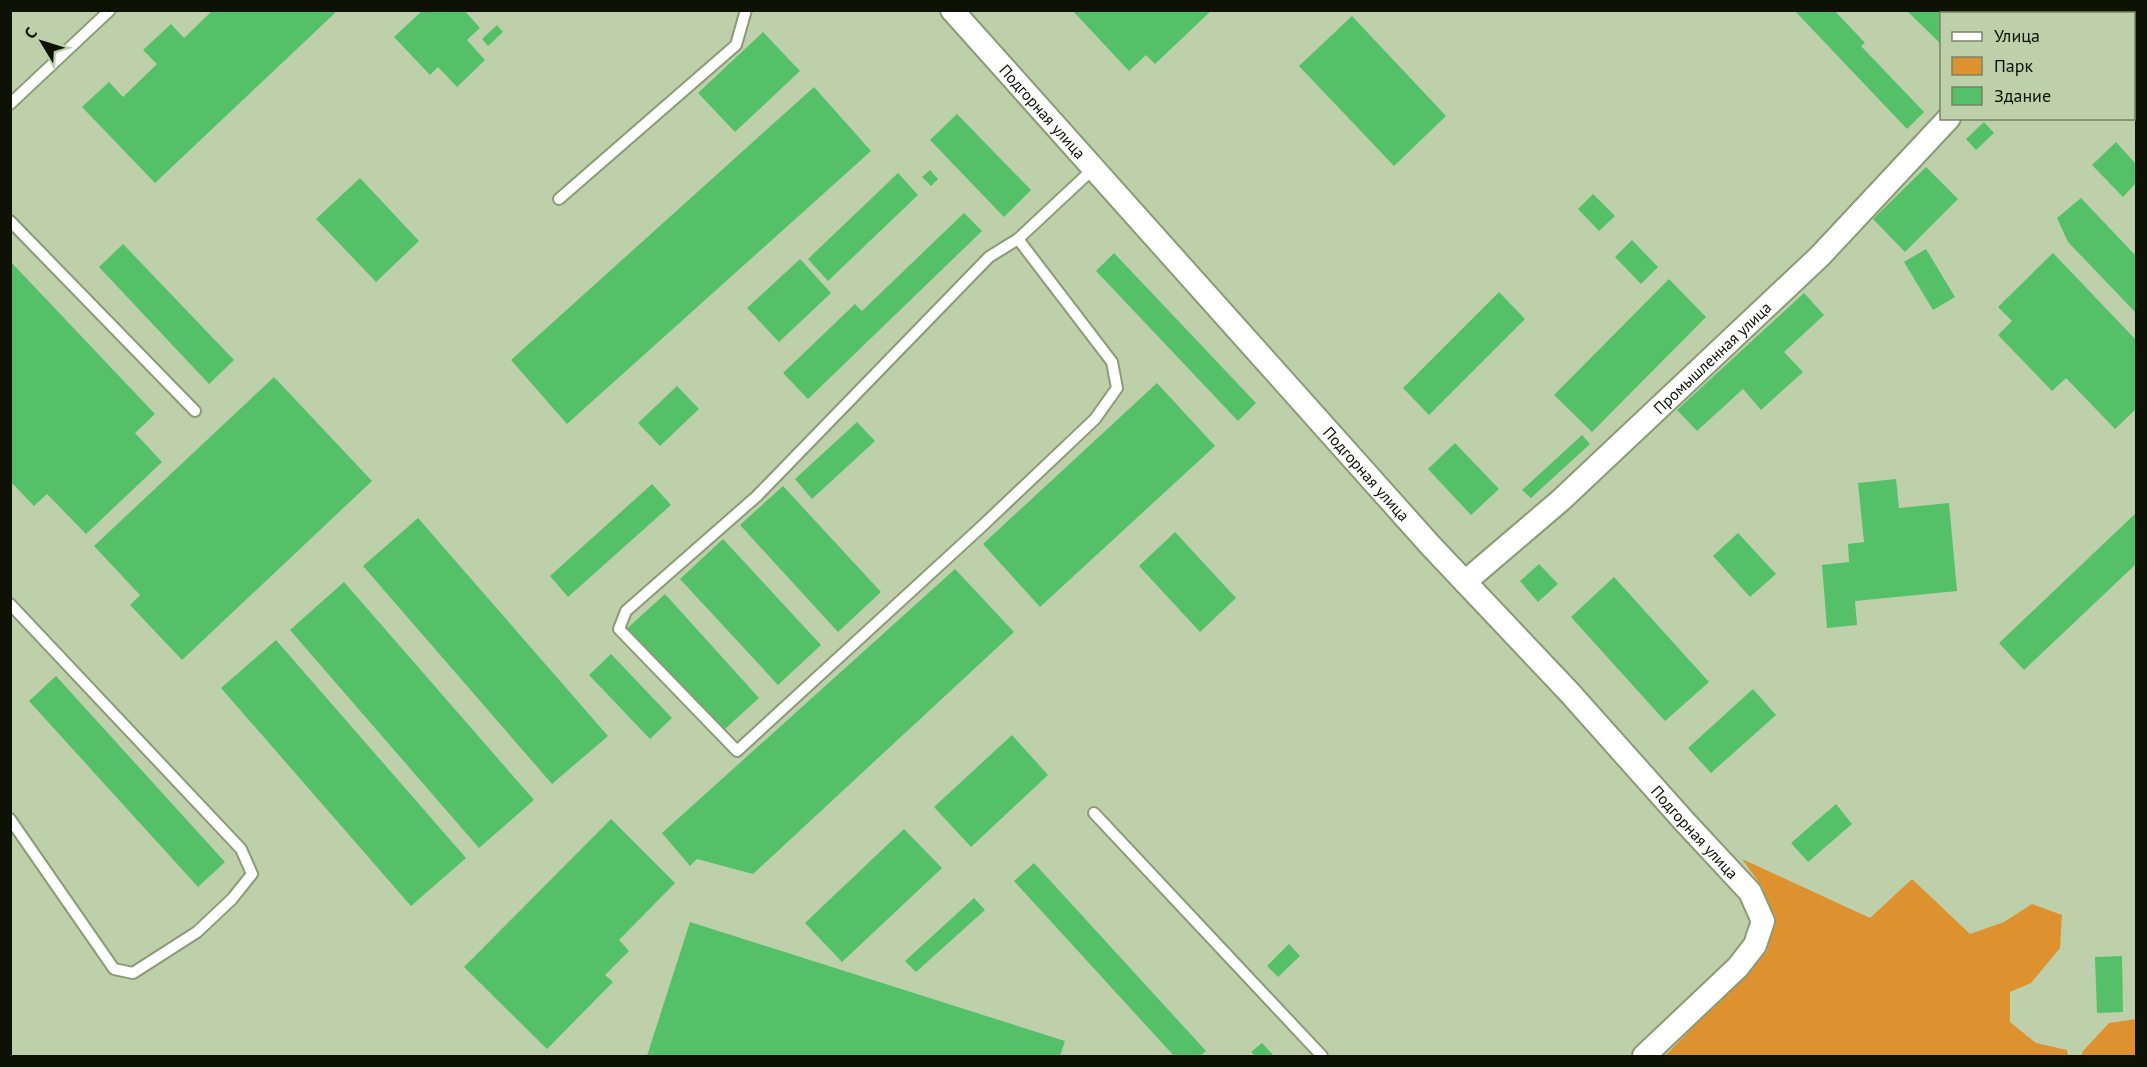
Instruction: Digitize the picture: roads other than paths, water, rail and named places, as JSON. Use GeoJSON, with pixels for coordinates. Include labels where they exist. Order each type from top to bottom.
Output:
{"type":"FeatureCollection","features":[{"type":"Feature","properties":{"kind":"street","name":"Подгорная улица"},"geometry":{"type":"LineString","coordinates":[[952,10],[1465,582],[1569,692],[1750,892],[1763,921],[1755,945],[1738,967],[1644,1056]]}},
{"type":"Feature","properties":{"kind":"street","name":"Промышленная улица"},"geometry":{"type":"LineString","coordinates":[[1465,582],[1562,500],[1812,264],[1947,120]]}},
{"type":"Feature","properties":{"kind":"lane"},"geometry":{"type":"LineString","coordinates":[[10,104],[110,10]]}},
{"type":"Feature","properties":{"kind":"lane"},"geometry":{"type":"LineString","coordinates":[[559,199],[736,45],[746,10]]}},
{"type":"Feature","properties":{"kind":"lane"},"geometry":{"type":"LineString","coordinates":[[1018,239],[1112,362],[1117,388],[1095,419],[963,544],[737,751],[619,629],[626,611],[757,496],[989,257],[1018,239],[1093,169]]}},
{"type":"Feature","properties":{"kind":"lane"},"geometry":{"type":"LineString","coordinates":[[10,221],[195,411]]}},
{"type":"Feature","properties":{"kind":"lane"},"geometry":{"type":"LineString","coordinates":[[10,604],[241,849],[252,874],[232,899],[197,932],[132,973],[114,969],[10,819]]}},
{"type":"Feature","properties":{"kind":"lane"},"geometry":{"type":"LineString","coordinates":[[1094,813],[1322,1056]]}}]}
